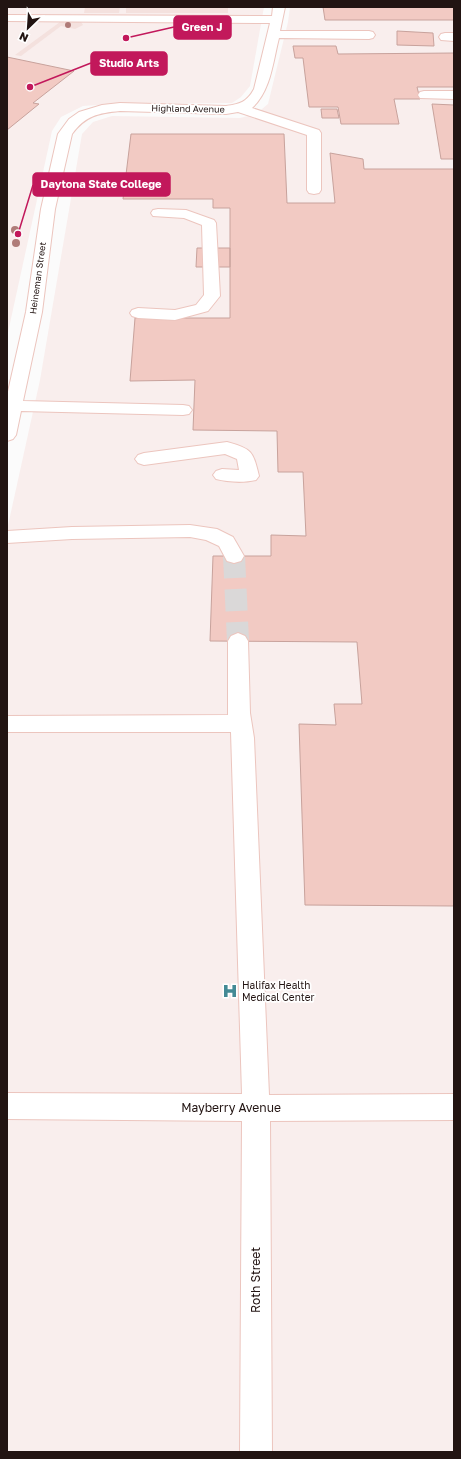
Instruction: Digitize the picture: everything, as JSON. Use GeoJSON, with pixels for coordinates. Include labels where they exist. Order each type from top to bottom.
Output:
{"type":"FeatureCollection","features":[{"type":"Feature","properties":{"kind":"street","name":"Highland Avenue"},"geometry":{"type":"LineString","coordinates":[[74,122],[84,115],[102,109],[226,110],[246,107],[255,99],[260,89],[274,34],[279,7]]}},
{"type":"Feature","properties":{"kind":"street"},"geometry":{"type":"LineString","coordinates":[[7,18],[277,20]]}},
{"type":"Feature","properties":{"kind":"street"},"geometry":{"type":"LineString","coordinates":[[274,34],[369,35]]}},
{"type":"Feature","properties":{"kind":"street"},"geometry":{"type":"LineString","coordinates":[[424,96],[454,95]]}},
{"type":"Feature","properties":{"kind":"street"},"geometry":{"type":"LineString","coordinates":[[239,108],[314,133],[314,190]]}},
{"type":"Feature","properties":{"kind":"street","name":"Heineman Street"},"geometry":{"type":"LineString","coordinates":[[7,435],[34,312],[48,210],[65,134],[74,122]]}},
{"type":"Feature","properties":{"kind":"street"},"geometry":{"type":"LineString","coordinates":[[138,313],[174,315],[202,308],[212,296],[209,223],[186,214],[158,213]]}},
{"type":"Feature","properties":{"kind":"street"},"geometry":{"type":"LineString","coordinates":[[13,406],[183,410]]}},
{"type":"Feature","properties":{"kind":"street"},"geometry":{"type":"LineString","coordinates":[[144,459],[227,448],[245,456],[250,476],[222,475]]}},
{"type":"Feature","properties":{"kind":"street"},"geometry":{"type":"LineString","coordinates":[[7,537],[72,533],[190,531],[210,534],[226,542],[234,556]]}},
{"type":"Feature","properties":{"kind":"street","name":"Roth Street"},"geometry":{"type":"LineString","coordinates":[[238,641],[240,723],[243,738],[256,1108],[256,1452]]}},
{"type":"Feature","properties":{"kind":"street"},"geometry":{"type":"LineString","coordinates":[[7,724],[240,723]]}},
{"type":"Feature","properties":{"kind":"street","name":"Mayberry Avenue"},"geometry":{"type":"LineString","coordinates":[[7,1106],[256,1108],[454,1106]]}},
{"type":"Feature","properties":{"kind":"shaded area"},"geometry":{"type":"Polygon","coordinates":[[[7,7],[264,7],[250,86],[241,97],[232,103],[111,104],[83,106],[61,117],[52,131],[7,337],[7,7]]]}},
{"type":"Feature","properties":{"kind":"shaded area"},"geometry":{"type":"Polygon","coordinates":[[[85,7],[120,7],[119,13],[84,13],[85,7]]]}},
{"type":"Feature","properties":{"kind":"shaded area"},"geometry":{"type":"Polygon","coordinates":[[[126,7],[228,7],[228,13],[126,13],[126,7]]]}},
{"type":"Feature","properties":{"kind":"shaded area","name":"Halifax Health Medical Center"},"geometry":{"type":"Polygon","coordinates":[[[290,7],[454,7],[454,1452],[7,1452],[7,530],[40,380],[82,134],[93,122],[112,116],[240,118],[256,114],[268,104],[288,22],[290,7]]]}},
{"type":"Feature","properties":{"kind":"shaded area"},"geometry":{"type":"Polygon","coordinates":[[[60,22],[81,22],[83,25],[75,29],[61,26],[21,56],[15,55],[60,22]]]}},
{"type":"Feature","properties":{"kind":"building"},"geometry":{"type":"Polygon","coordinates":[[[323,7],[454,7],[454,20],[325,20],[323,7]]]}},
{"type":"Feature","properties":{"kind":"building"},"geometry":{"type":"Polygon","coordinates":[[[397,31],[433,33],[434,46],[397,45],[397,31]]]}},
{"type":"Feature","properties":{"kind":"building"},"geometry":{"type":"Polygon","coordinates":[[[293,46],[336,46],[338,54],[454,53],[454,87],[417,87],[420,99],[394,99],[399,124],[341,124],[338,107],[309,107],[303,58],[295,58],[293,46]]]}},
{"type":"Feature","properties":{"kind":"building"},"geometry":{"type":"Polygon","coordinates":[[[7,57],[74,71],[33,103],[39,104],[7,130],[7,57]]]}},
{"type":"Feature","properties":{"kind":"building"},"geometry":{"type":"Polygon","coordinates":[[[432,104],[454,105],[454,159],[441,159],[432,104]]]}},
{"type":"Feature","properties":{"kind":"building"},"geometry":{"type":"Polygon","coordinates":[[[321,109],[337,109],[339,118],[322,118],[321,109]]]}},
{"type":"Feature","properties":{"kind":"building"},"geometry":{"type":"Polygon","coordinates":[[[131,134],[284,134],[287,203],[335,203],[330,153],[363,159],[364,169],[454,169],[454,906],[305,905],[299,724],[336,725],[334,704],[362,704],[357,642],[210,641],[213,556],[271,556],[271,535],[306,536],[303,472],[278,472],[277,431],[193,430],[195,380],[130,381],[135,318],[230,318],[230,208],[213,208],[213,199],[123,199],[131,134]]]}},
{"type":"Feature","properties":{"kind":"building"},"geometry":{"type":"Polygon","coordinates":[[[197,248],[230,248],[230,267],[196,267],[197,248]]]}},
{"type":"Feature","properties":{"kind":"tunnel"},"geometry":{"type":"LineString","coordinates":[[234,556],[238,641]]}},
{"type":"Feature","properties":{"kind":"place","name":"Green J"},"geometry":{"type":"Point","coordinates":[126,38]}},
{"type":"Feature","properties":{"kind":"place","name":"Studio Arts"},"geometry":{"type":"Point","coordinates":[30,87]}},
{"type":"Feature","properties":{"kind":"place","name":"Daytona State College"},"geometry":{"type":"Point","coordinates":[18,234]}},
{"type":"Feature","properties":{"kind":"place","name":"Halifax Health Medical Center"},"geometry":{"type":"Point","coordinates":[230,991]}}]}
